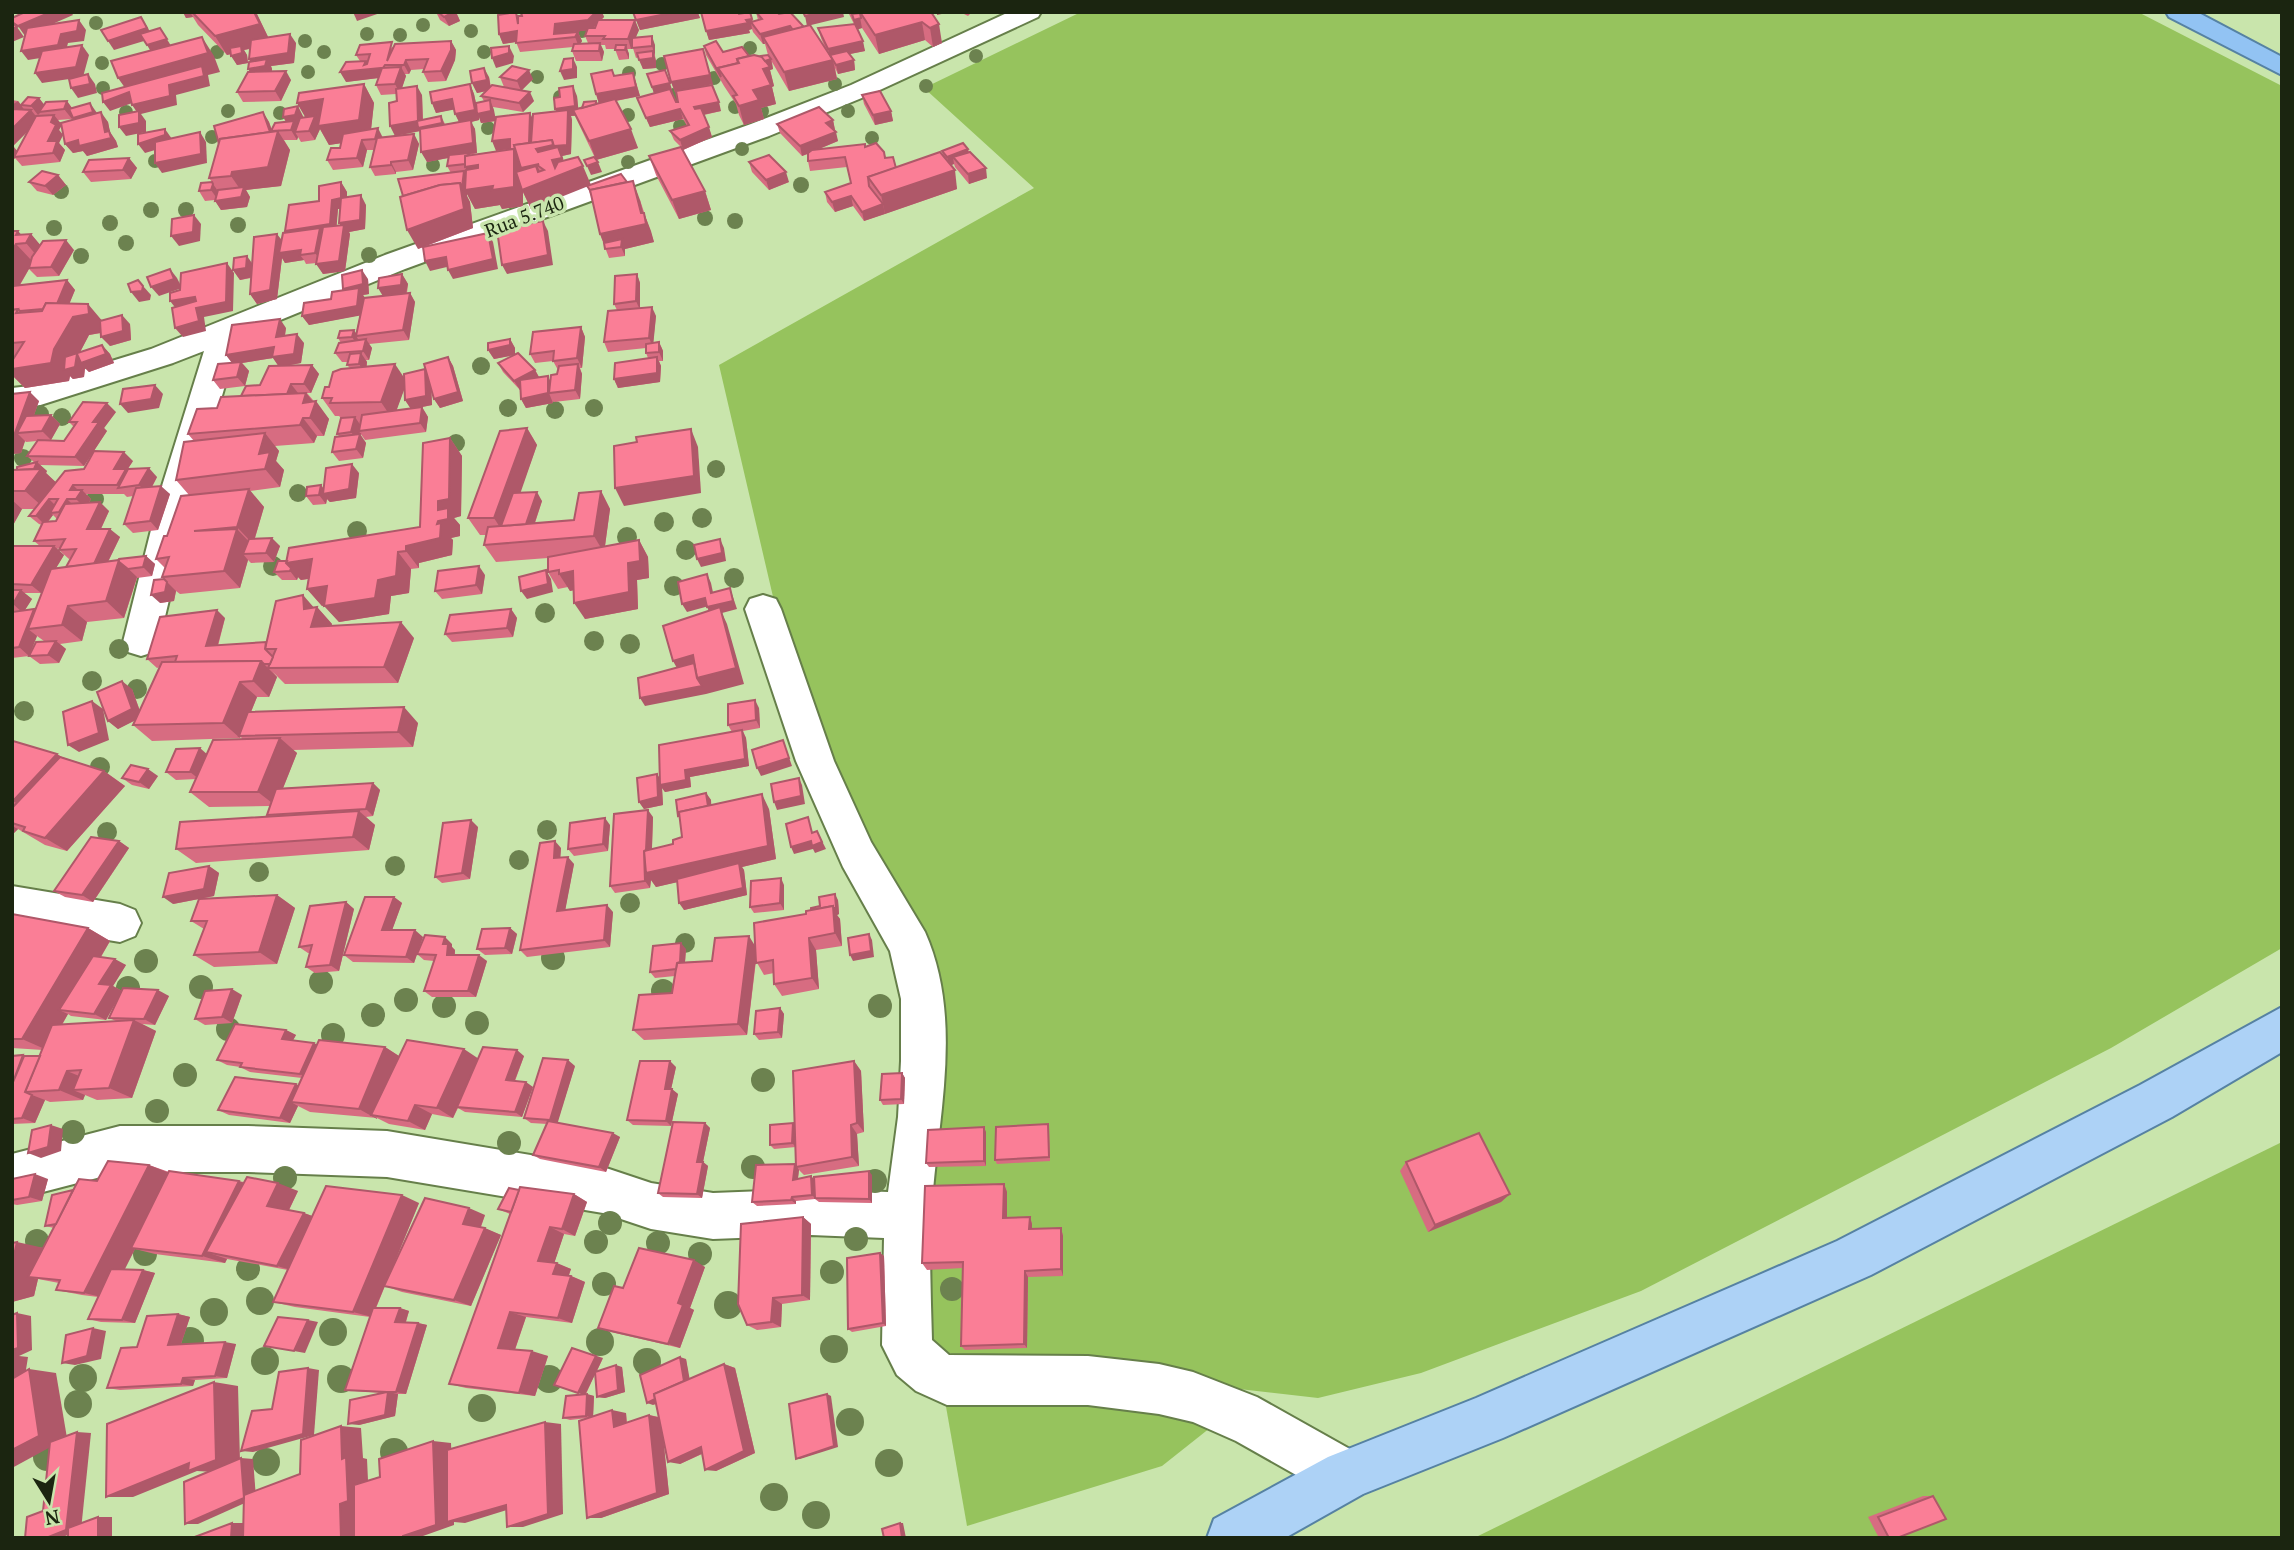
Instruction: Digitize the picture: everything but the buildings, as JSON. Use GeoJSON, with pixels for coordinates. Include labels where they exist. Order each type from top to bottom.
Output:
{"type":"FeatureCollection","features":[{"type":"Feature","properties":{"kind":"highway"},"geometry":{"type":"LineString","coordinates":[[2178,12],[2282,67]]}},
{"type":"Feature","properties":{"kind":"main road"},"geometry":{"type":"LineString","coordinates":[[1233,1538],[1346,1475],[1485,1420],[1854,1258],[2156,1101],[2282,1028]]}},
{"type":"Feature","properties":{"kind":"street","name":"Rua 5.740"},"geometry":{"type":"LineString","coordinates":[[12,400],[88,380],[225,332],[358,277],[760,130],[860,90],[1029,12]]}},
{"type":"Feature","properties":{"kind":"street"},"geometry":{"type":"LineString","coordinates":[[141,642],[179,486],[225,332]]}},
{"type":"Feature","properties":{"kind":"street"},"geometry":{"type":"LineString","coordinates":[[763,609],[815,761],[857,853],[910,946],[922,999],[920,1117],[908,1216],[907,1345],[914,1360],[929,1372],[947,1380],[1110,1383],[1171,1391],[1224,1408],[1346,1475]]}},
{"type":"Feature","properties":{"kind":"street"},"geometry":{"type":"LineString","coordinates":[[12,905],[120,923]]}},
{"type":"Feature","properties":{"kind":"street"},"geometry":{"type":"LineString","coordinates":[[12,1177],[120,1149],[248,1149],[387,1154],[603,1190],[651,1206],[713,1216],[811,1212],[908,1216]]}},
{"type":"Feature","properties":{"kind":"green space"},"geometry":{"type":"Polygon","coordinates":[[[1081,12],[2138,12],[2282,86],[2282,948],[2111,1048],[1641,1291],[1421,1373],[1318,1398],[958,1357],[930,1344],[923,1321],[933,1057],[865,846],[788,661],[719,365],[1034,188],[924,88],[1081,12]]]}},
{"type":"Feature","properties":{"kind":"green space"},"geometry":{"type":"Polygon","coordinates":[[[2282,1142],[2282,1538],[1474,1538],[2282,1142]]]}},
{"type":"Feature","properties":{"kind":"green space"},"geometry":{"type":"Polygon","coordinates":[[[1103,1395],[1215,1424],[1162,1466],[967,1526],[945,1401],[1103,1395]]]}}]}
